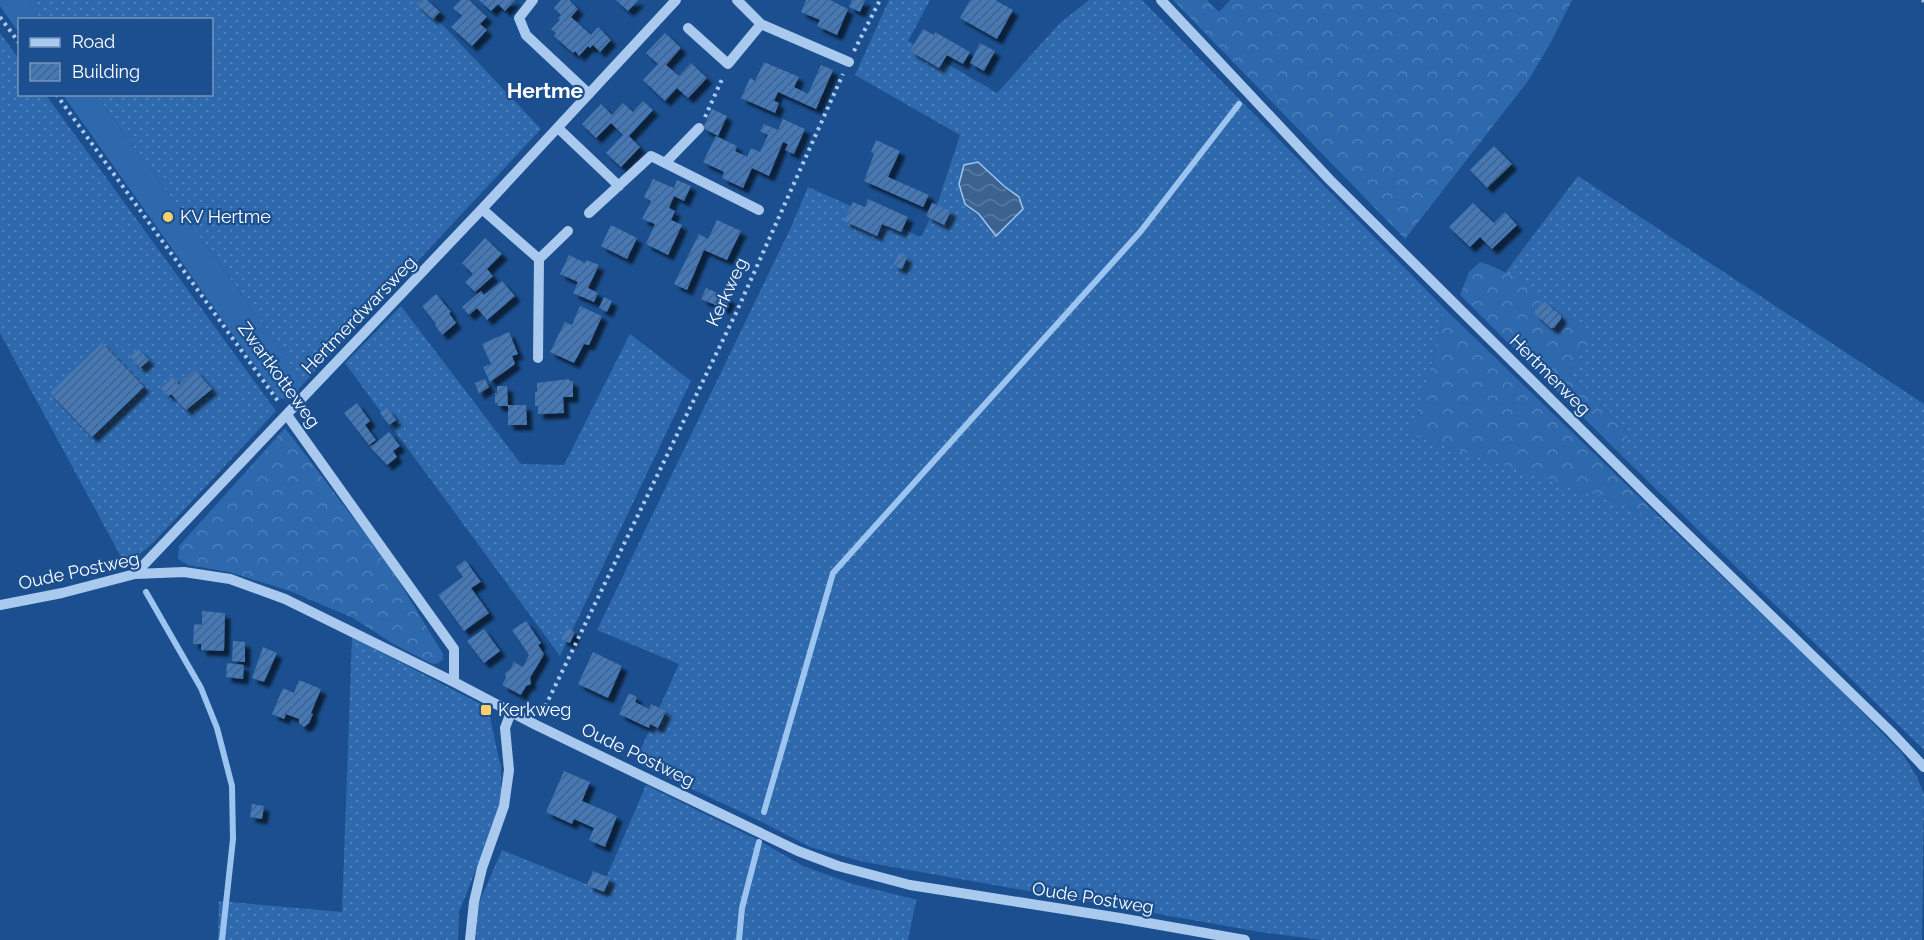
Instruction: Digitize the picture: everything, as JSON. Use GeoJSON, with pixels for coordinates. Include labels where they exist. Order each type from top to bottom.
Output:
{"type":"FeatureCollection","features":[{"type":"Feature","properties":{"kind":"street"},"geometry":{"type":"LineString","coordinates":[[533,0],[519,18],[526,35],[589,94]]}},
{"type":"Feature","properties":{"kind":"street","name":"Hertmerdwarsweg"},"geometry":{"type":"LineString","coordinates":[[135,574],[482,209],[676,0]]}},
{"type":"Feature","properties":{"kind":"street"},"geometry":{"type":"LineString","coordinates":[[737,0],[762,24],[849,62]]}},
{"type":"Feature","properties":{"kind":"street","name":"Hertmerweg"},"geometry":{"type":"LineString","coordinates":[[1161,0],[1330,180],[1924,767]]}},
{"type":"Feature","properties":{"kind":"street"},"geometry":{"type":"LineString","coordinates":[[688,28],[728,64],[762,24]]}},
{"type":"Feature","properties":{"kind":"street"},"geometry":{"type":"LineString","coordinates":[[558,128],[619,186]]}},
{"type":"Feature","properties":{"kind":"street"},"geometry":{"type":"LineString","coordinates":[[665,163],[699,128]]}},
{"type":"Feature","properties":{"kind":"street"},"geometry":{"type":"LineString","coordinates":[[589,213],[651,156],[759,210]]}},
{"type":"Feature","properties":{"kind":"street"},"geometry":{"type":"LineString","coordinates":[[482,209],[539,259]]}},
{"type":"Feature","properties":{"kind":"street"},"geometry":{"type":"LineString","coordinates":[[538,358],[539,259],[568,231]]}},
{"type":"Feature","properties":{"kind":"street","name":"Zwartkotteweg"},"geometry":{"type":"LineString","coordinates":[[287,415],[454,649],[454,682]]}},
{"type":"Feature","properties":{"kind":"street","name":"Oude Postweg"},"geometry":{"type":"LineString","coordinates":[[0,605],[62,593],[135,574],[184,572],[230,579],[285,599],[798,851],[838,866],[910,885],[1245,940]]}},
{"type":"Feature","properties":{"kind":"street"},"geometry":{"type":"LineString","coordinates":[[470,940],[474,902],[482,868],[504,806],[509,770],[505,728],[511,712]]}},
{"type":"Feature","properties":{"kind":"path","name":"Kerkweg"},"geometry":{"type":"LineString","coordinates":[[536,724],[736,313],[849,62],[880,0]]}},
{"type":"Feature","properties":{"kind":"path"},"geometry":{"type":"LineString","coordinates":[[0,17],[18,41]]}},
{"type":"Feature","properties":{"kind":"path"},"geometry":{"type":"LineString","coordinates":[[699,128],[728,64]]}},
{"type":"Feature","properties":{"kind":"path","name":"Zwartkotteweg"},"geometry":{"type":"LineString","coordinates":[[57,96],[287,415]]}},
{"type":"Feature","properties":{"kind":"green space"},"geometry":{"type":"Polygon","coordinates":[[[0,0],[27,0],[40,18],[18,18],[18,32],[0,6],[0,0]]]}},
{"type":"Feature","properties":{"kind":"green space"},"geometry":{"type":"Polygon","coordinates":[[[27,0],[419,0],[541,129],[304,383],[97,96],[213,96],[213,18],[40,18],[27,0]]]}},
{"type":"Feature","properties":{"kind":"green space"},"geometry":{"type":"Polygon","coordinates":[[[889,0],[930,0],[908,41],[997,93],[1059,24],[1089,0],[1142,0],[1445,309],[1431,367],[1604,497],[1667,524],[1831,680],[1902,753],[1917,777],[1924,794],[1922,940],[1322,940],[1260,932],[864,862],[810,847],[635,762],[679,664],[597,630],[791,227],[808,187],[921,237],[938,202],[960,135],[855,75],[889,0]],[[993,177],[979,214],[996,235],[1012,218],[1019,197],[993,177]]]}},
{"type":"Feature","properties":{"kind":"green space"},"geometry":{"type":"Polygon","coordinates":[[[1173,0],[1207,0],[1219,12],[1230,0],[1572,0],[1528,81],[1405,239],[1173,0]]]}},
{"type":"Feature","properties":{"kind":"green space"},"geometry":{"type":"Polygon","coordinates":[[[0,33],[18,58],[18,96],[47,96],[276,411],[153,543],[126,566],[0,333],[0,33]]]}},
{"type":"Feature","properties":{"kind":"green space","name":"KV Hertme"},"geometry":{"type":"Polygon","coordinates":[[[64,96],[97,96],[237,288],[304,383],[290,400],[278,398],[64,96]]]}},
{"type":"Feature","properties":{"kind":"green space"},"geometry":{"type":"Polygon","coordinates":[[[1578,176],[1924,404],[1924,750],[1617,451],[1629,434],[1569,374],[1505,273],[1578,176]]]}},
{"type":"Feature","properties":{"kind":"green space"},"geometry":{"type":"Polygon","coordinates":[[[1480,262],[1525,284],[1591,338],[1569,374],[1629,434],[1617,451],[1460,295],[1469,272],[1480,262]]]}},
{"type":"Feature","properties":{"kind":"green space"},"geometry":{"type":"Polygon","coordinates":[[[401,306],[521,464],[564,465],[630,334],[691,381],[560,656],[345,363],[401,306]]]}},
{"type":"Feature","properties":{"kind":"green space"},"geometry":{"type":"Polygon","coordinates":[[[1445,309],[1667,524],[1604,497],[1409,434],[1431,367],[1445,309]]]}},
{"type":"Feature","properties":{"kind":"green space"},"geometry":{"type":"Polygon","coordinates":[[[285,428],[389,565],[443,654],[443,660],[436,664],[430,663],[392,643],[353,618],[290,591],[229,572],[188,565],[178,559],[179,546],[285,428]]]}},
{"type":"Feature","properties":{"kind":"green space"},"geometry":{"type":"Polygon","coordinates":[[[352,637],[488,708],[501,768],[501,802],[459,912],[458,940],[218,940],[219,901],[342,912],[352,637]]]}},
{"type":"Feature","properties":{"kind":"green space"},"geometry":{"type":"Polygon","coordinates":[[[646,785],[758,840],[803,866],[853,884],[918,900],[908,940],[476,940],[478,905],[502,850],[601,890],[646,785]]]}},
{"type":"Feature","properties":{"kind":"water"},"geometry":{"type":"Polygon","coordinates":[[[978,162],[1019,197],[1023,209],[996,236],[979,214],[965,204],[959,184],[964,165],[978,162]]]}},
{"type":"Feature","properties":{"kind":"building"},"geometry":{"type":"Polygon","coordinates":[[[421,0],[427,0],[440,12],[433,19],[416,4],[421,0]]]}},
{"type":"Feature","properties":{"kind":"building"},"geometry":{"type":"Polygon","coordinates":[[[461,0],[469,0],[487,17],[480,24],[487,30],[472,46],[451,27],[462,16],[453,8],[461,0]]]}},
{"type":"Feature","properties":{"kind":"building"},"geometry":{"type":"Polygon","coordinates":[[[479,0],[515,0],[505,11],[498,4],[491,11],[479,0]]]}},
{"type":"Feature","properties":{"kind":"building"},"geometry":{"type":"Polygon","coordinates":[[[561,0],[569,0],[578,9],[571,17],[591,35],[598,27],[611,40],[600,52],[593,45],[590,48],[588,46],[579,56],[554,36],[556,33],[551,29],[560,20],[558,18],[561,15],[554,8],[561,0]]]}},
{"type":"Feature","properties":{"kind":"building"},"geometry":{"type":"Polygon","coordinates":[[[616,0],[639,0],[628,11],[616,0]]]}},
{"type":"Feature","properties":{"kind":"building"},"geometry":{"type":"Polygon","coordinates":[[[806,0],[830,0],[848,9],[837,35],[817,26],[820,20],[801,12],[806,0]]]}},
{"type":"Feature","properties":{"kind":"building"},"geometry":{"type":"Polygon","coordinates":[[[852,0],[865,0],[860,12],[849,7],[852,0]]]}},
{"type":"Feature","properties":{"kind":"building"},"geometry":{"type":"Polygon","coordinates":[[[970,0],[995,0],[1013,10],[997,39],[960,18],[970,0]]]}},
{"type":"Feature","properties":{"kind":"building"},"geometry":{"type":"Polygon","coordinates":[[[923,29],[934,35],[935,32],[970,52],[963,64],[947,55],[939,68],[910,51],[923,29]]]}},
{"type":"Feature","properties":{"kind":"building"},"geometry":{"type":"Polygon","coordinates":[[[665,33],[681,48],[666,65],[679,76],[691,63],[707,78],[688,98],[677,88],[665,101],[643,80],[658,64],[646,53],[665,33]]]}},
{"type":"Feature","properties":{"kind":"building"},"geometry":{"type":"Polygon","coordinates":[[[980,43],[995,51],[984,71],[970,63],[980,43]]]}},
{"type":"Feature","properties":{"kind":"building"},"geometry":{"type":"Polygon","coordinates":[[[764,62],[799,77],[794,87],[808,94],[821,65],[833,70],[816,109],[778,92],[774,101],[779,103],[775,113],[741,98],[750,78],[755,81],[764,62]]]}},
{"type":"Feature","properties":{"kind":"building"},"geometry":{"type":"Polygon","coordinates":[[[643,101],[653,110],[629,136],[640,147],[621,167],[606,153],[623,135],[611,123],[596,138],[582,124],[601,104],[612,115],[623,103],[633,112],[643,101]]]}},
{"type":"Feature","properties":{"kind":"building"},"geometry":{"type":"Polygon","coordinates":[[[712,109],[727,116],[718,136],[703,128],[712,109]]]}},
{"type":"Feature","properties":{"kind":"building"},"geometry":{"type":"Polygon","coordinates":[[[783,119],[805,129],[794,154],[785,150],[788,144],[783,142],[769,176],[752,168],[743,188],[722,178],[724,172],[703,162],[716,136],[737,146],[735,151],[747,157],[751,148],[760,152],[768,135],[760,131],[764,124],[778,130],[783,119]]]}},
{"type":"Feature","properties":{"kind":"building"},"geometry":{"type":"Polygon","coordinates":[[[876,140],[900,151],[888,177],[929,195],[923,207],[864,181],[874,154],[871,152],[876,140]]]}},
{"type":"Feature","properties":{"kind":"building"},"geometry":{"type":"Polygon","coordinates":[[[1494,146],[1512,164],[1487,188],[1470,170],[1494,146]]]}},
{"type":"Feature","properties":{"kind":"building"},"geometry":{"type":"Polygon","coordinates":[[[653,179],[674,188],[677,180],[691,186],[684,201],[674,196],[669,208],[675,211],[671,220],[682,225],[668,255],[646,244],[655,224],[642,219],[651,201],[644,197],[653,179]]]}},
{"type":"Feature","properties":{"kind":"building"},"geometry":{"type":"Polygon","coordinates":[[[868,199],[908,217],[901,232],[882,224],[877,236],[844,221],[853,202],[865,207],[868,199]]]}},
{"type":"Feature","properties":{"kind":"building"},"geometry":{"type":"Polygon","coordinates":[[[932,203],[951,211],[944,225],[926,216],[932,203]]]}},
{"type":"Feature","properties":{"kind":"building"},"geometry":{"type":"Polygon","coordinates":[[[1473,203],[1494,223],[1505,212],[1517,225],[1492,249],[1480,237],[1470,247],[1449,227],[1473,203]]]}},
{"type":"Feature","properties":{"kind":"building"},"geometry":{"type":"Polygon","coordinates":[[[717,220],[741,231],[727,260],[704,250],[687,290],[674,284],[699,234],[708,239],[717,220]]]}},
{"type":"Feature","properties":{"kind":"building"},"geometry":{"type":"Polygon","coordinates":[[[611,225],[637,238],[627,259],[601,246],[611,225]]]}},
{"type":"Feature","properties":{"kind":"building"},"geometry":{"type":"Polygon","coordinates":[[[485,238],[502,254],[487,269],[493,276],[475,292],[465,282],[473,274],[462,263],[485,238]]]}},
{"type":"Feature","properties":{"kind":"building"},"geometry":{"type":"Polygon","coordinates":[[[899,253],[907,257],[902,269],[893,265],[899,253]]]}},
{"type":"Feature","properties":{"kind":"building"},"geometry":{"type":"Polygon","coordinates":[[[569,255],[585,263],[586,260],[599,265],[588,288],[598,293],[594,302],[573,293],[578,282],[560,274],[569,255]]]}},
{"type":"Feature","properties":{"kind":"building"},"geometry":{"type":"Polygon","coordinates":[[[502,281],[515,296],[487,320],[477,308],[469,315],[462,307],[481,291],[484,295],[502,281]]]}},
{"type":"Feature","properties":{"kind":"building"},"geometry":{"type":"Polygon","coordinates":[[[706,288],[730,298],[725,309],[701,299],[706,288]]]}},
{"type":"Feature","properties":{"kind":"building"},"geometry":{"type":"Polygon","coordinates":[[[436,294],[451,312],[449,313],[456,323],[442,335],[422,306],[436,294]]]}},
{"type":"Feature","properties":{"kind":"building"},"geometry":{"type":"Polygon","coordinates":[[[604,297],[612,301],[607,312],[599,308],[604,297]]]}},
{"type":"Feature","properties":{"kind":"building"},"geometry":{"type":"Polygon","coordinates":[[[1542,302],[1561,316],[1554,328],[1535,314],[1542,302]]]}},
{"type":"Feature","properties":{"kind":"building"},"geometry":{"type":"Polygon","coordinates":[[[580,306],[602,316],[589,345],[584,344],[574,363],[550,352],[565,322],[572,325],[580,306]]]}},
{"type":"Feature","properties":{"kind":"building"},"geometry":{"type":"Polygon","coordinates":[[[509,332],[518,354],[512,356],[515,364],[490,382],[483,367],[491,364],[482,344],[509,332]]]}},
{"type":"Feature","properties":{"kind":"building"},"geometry":{"type":"Polygon","coordinates":[[[102,343],[144,387],[92,437],[50,393],[102,343]]]}},
{"type":"Feature","properties":{"kind":"building"},"geometry":{"type":"Polygon","coordinates":[[[138,349],[149,360],[140,368],[130,356],[138,349]]]}},
{"type":"Feature","properties":{"kind":"building"},"geometry":{"type":"Polygon","coordinates":[[[195,370],[212,389],[186,410],[171,394],[168,396],[160,387],[172,376],[179,385],[195,370]]]}},
{"type":"Feature","properties":{"kind":"building"},"geometry":{"type":"Polygon","coordinates":[[[485,379],[489,387],[479,394],[475,383],[485,379]]]}},
{"type":"Feature","properties":{"kind":"building"},"geometry":{"type":"Polygon","coordinates":[[[569,379],[573,381],[573,397],[563,397],[564,413],[538,414],[538,406],[535,406],[537,383],[569,379]]]}},
{"type":"Feature","properties":{"kind":"building"},"geometry":{"type":"Polygon","coordinates":[[[497,386],[507,386],[508,406],[498,406],[495,403],[497,386]]]}},
{"type":"Feature","properties":{"kind":"building"},"geometry":{"type":"Polygon","coordinates":[[[357,403],[370,421],[365,425],[376,440],[369,445],[344,413],[357,403]]]}},
{"type":"Feature","properties":{"kind":"building"},"geometry":{"type":"Polygon","coordinates":[[[508,405],[526,405],[527,425],[508,425],[508,405]]]}},
{"type":"Feature","properties":{"kind":"building"},"geometry":{"type":"Polygon","coordinates":[[[387,408],[396,420],[389,425],[380,413],[387,408]]]}},
{"type":"Feature","properties":{"kind":"building"},"geometry":{"type":"Polygon","coordinates":[[[389,432],[400,446],[393,451],[397,457],[387,465],[370,447],[389,432]]]}},
{"type":"Feature","properties":{"kind":"building"},"geometry":{"type":"Polygon","coordinates":[[[465,560],[481,582],[471,588],[489,613],[464,631],[438,595],[463,577],[456,567],[465,560]]]}},
{"type":"Feature","properties":{"kind":"building"},"geometry":{"type":"Polygon","coordinates":[[[202,611],[225,613],[224,651],[201,650],[201,644],[193,644],[194,624],[202,625],[202,611]]]}},
{"type":"Feature","properties":{"kind":"building"},"geometry":{"type":"Polygon","coordinates":[[[526,621],[541,643],[538,645],[544,654],[530,678],[531,684],[526,686],[521,695],[502,685],[506,678],[505,673],[510,670],[514,662],[523,667],[529,655],[512,630],[526,621]]]}},
{"type":"Feature","properties":{"kind":"building"},"geometry":{"type":"Polygon","coordinates":[[[567,628],[575,632],[570,643],[561,639],[567,628]]]}},
{"type":"Feature","properties":{"kind":"building"},"geometry":{"type":"Polygon","coordinates":[[[484,629],[500,651],[484,663],[467,641],[484,629]]]}},
{"type":"Feature","properties":{"kind":"building"},"geometry":{"type":"Polygon","coordinates":[[[233,641],[245,642],[245,662],[232,661],[233,641]]]}},
{"type":"Feature","properties":{"kind":"building"},"geometry":{"type":"Polygon","coordinates":[[[263,647],[277,653],[264,682],[252,678],[263,647]]]}},
{"type":"Feature","properties":{"kind":"building"},"geometry":{"type":"Polygon","coordinates":[[[593,652],[622,666],[608,698],[578,684],[593,652]]]}},
{"type":"Feature","properties":{"kind":"building"},"geometry":{"type":"Polygon","coordinates":[[[227,663],[244,665],[243,679],[226,677],[227,663]]]}},
{"type":"Feature","properties":{"kind":"building"},"geometry":{"type":"Polygon","coordinates":[[[299,680],[321,689],[309,723],[304,727],[299,723],[299,719],[286,714],[284,719],[272,714],[283,688],[294,693],[299,680]]]}},
{"type":"Feature","properties":{"kind":"building"},"geometry":{"type":"Polygon","coordinates":[[[629,693],[637,697],[635,702],[649,709],[651,704],[666,711],[658,728],[650,724],[649,728],[619,714],[629,693]]]}},
{"type":"Feature","properties":{"kind":"building"},"geometry":{"type":"Polygon","coordinates":[[[564,771],[590,782],[582,801],[617,816],[605,847],[589,840],[594,828],[574,819],[572,824],[546,812],[564,771]]]}},
{"type":"Feature","properties":{"kind":"building"},"geometry":{"type":"Polygon","coordinates":[[[252,804],[264,806],[262,819],[250,817],[252,804]]]}},
{"type":"Feature","properties":{"kind":"building"},"geometry":{"type":"Polygon","coordinates":[[[593,871],[610,878],[604,892],[587,885],[593,871]]]}},
{"type":"Feature","properties":{"kind":"waterway"},"geometry":{"type":"LineString","coordinates":[[764,812],[833,573],[1141,231],[1239,104]]}},
{"type":"Feature","properties":{"kind":"waterway"},"geometry":{"type":"LineString","coordinates":[[146,592],[201,688],[217,728],[232,786],[233,839],[222,940]]}},
{"type":"Feature","properties":{"kind":"waterway"},"geometry":{"type":"LineString","coordinates":[[739,940],[742,908],[759,842]]}},
{"type":"Feature","properties":{"kind":"place","name":"KV Hertme"},"geometry":{"type":"Point","coordinates":[168,217]}},
{"type":"Feature","properties":{"kind":"place","name":"Kerkweg"},"geometry":{"type":"Point","coordinates":[486,710]}},
{"type":"Feature","properties":{"kind":"district","name":"Hertme"},"geometry":{"type":"Point","coordinates":[545,91]}}]}
